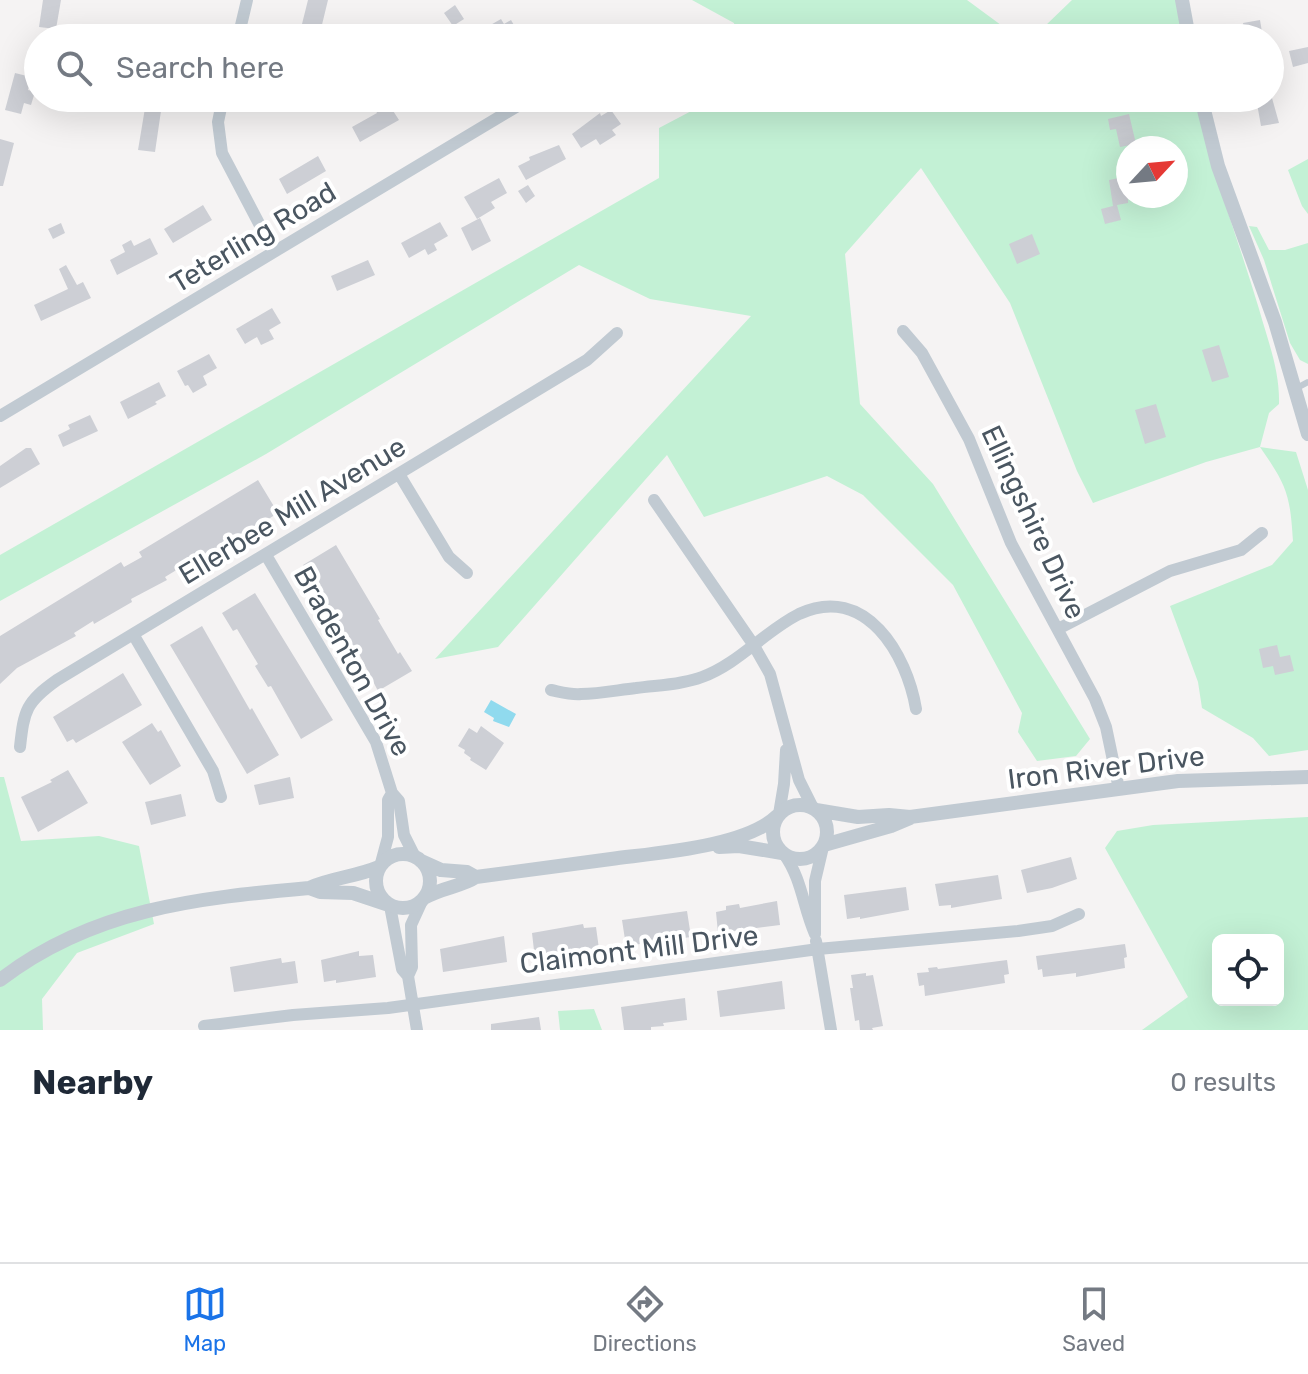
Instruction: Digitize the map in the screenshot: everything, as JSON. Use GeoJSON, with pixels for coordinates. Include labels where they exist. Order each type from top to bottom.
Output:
{"type":"FeatureCollection","features":[{"type":"Feature","properties":{"kind":"street"},"geometry":{"type":"LineString","coordinates":[[241,24],[247,0]]}},
{"type":"Feature","properties":{"kind":"street"},"geometry":{"type":"LineString","coordinates":[[1182,0],[1186,24]]}},
{"type":"Feature","properties":{"kind":"street"},"geometry":{"type":"LineString","coordinates":[[220,112],[218,122],[222,153],[274,252]]}},
{"type":"Feature","properties":{"kind":"street","name":"Teterling Road"},"geometry":{"type":"LineString","coordinates":[[0,416],[508,112]]}},
{"type":"Feature","properties":{"kind":"street"},"geometry":{"type":"LineString","coordinates":[[1204,112],[1218,166],[1302,386],[1308,434]]}},
{"type":"Feature","properties":{"kind":"street","name":"Ellingshire Drive"},"geometry":{"type":"LineString","coordinates":[[903,331],[922,353],[969,439],[1007,535],[1101,713],[1119,789]]}},
{"type":"Feature","properties":{"kind":"street","name":"Ellerbee Mill Avenue"},"geometry":{"type":"LineString","coordinates":[[20,747],[23,716],[37,694],[587,360],[617,333]]}},
{"type":"Feature","properties":{"kind":"street"},"geometry":{"type":"LineString","coordinates":[[399,474],[449,557],[467,573]]}},
{"type":"Feature","properties":{"kind":"street"},"geometry":{"type":"LineString","coordinates":[[654,500],[753,644],[770,674],[801,787],[827,829],[815,881],[815,934],[831,1030]]}},
{"type":"Feature","properties":{"kind":"street"},"geometry":{"type":"LineString","coordinates":[[1058,629],[1170,571],[1241,550],[1262,533]]}},
{"type":"Feature","properties":{"kind":"street","name":"Bradenton Drive"},"geometry":{"type":"LineString","coordinates":[[266,555],[376,742],[392,793],[399,801],[404,835],[418,859]]}},
{"type":"Feature","properties":{"kind":"street"},"geometry":{"type":"LineString","coordinates":[[551,690],[580,695],[689,681],[709,674],[794,617],[829,608],[857,613],[878,626],[910,680],[916,709]]}},
{"type":"Feature","properties":{"kind":"street"},"geometry":{"type":"LineString","coordinates":[[133,634],[213,771],[221,797]]}},
{"type":"Feature","properties":{"kind":"street"},"geometry":{"type":"LineString","coordinates":[[786,739],[784,784],[773,838],[799,878],[807,915],[815,934]]}},
{"type":"Feature","properties":{"kind":"street","name":"Iron River Drive"},"geometry":{"type":"LineString","coordinates":[[815,809],[858,817],[910,817],[1208,778],[1308,777]]}},
{"type":"Feature","properties":{"kind":"street","name":"Bradenton Drive"},"geometry":{"type":"LineString","coordinates":[[380,865],[388,837],[388,800],[392,793]]}},
{"type":"Feature","properties":{"kind":"street"},"geometry":{"type":"LineString","coordinates":[[695,847],[754,831],[792,806],[806,805],[815,809]]}},
{"type":"Feature","properties":{"kind":"street","name":"Iron River Drive"},"geometry":{"type":"LineString","coordinates":[[823,846],[891,826],[910,817]]}},
{"type":"Feature","properties":{"kind":"street"},"geometry":{"type":"LineString","coordinates":[[309,888],[320,892],[353,893],[388,905],[410,908],[445,887],[468,883],[476,877],[695,847],[739,846],[803,859],[817,853],[823,846]]}},
{"type":"Feature","properties":{"kind":"street"},"geometry":{"type":"LineString","coordinates":[[0,980],[50,948],[136,913],[203,898],[309,888],[357,876],[393,855],[418,859],[441,870],[467,872],[476,877]]}},
{"type":"Feature","properties":{"kind":"street"},"geometry":{"type":"LineString","coordinates":[[408,976],[412,967],[411,925],[430,879],[418,859]]}},
{"type":"Feature","properties":{"kind":"street"},"geometry":{"type":"LineString","coordinates":[[380,865],[375,882],[380,898],[388,905],[402,969],[408,976],[417,1030]]}},
{"type":"Feature","properties":{"kind":"street","name":"Claimont Mill Drive"},"geometry":{"type":"LineString","coordinates":[[204,1026],[413,1004],[818,949],[1044,928],[1079,914]]}},
{"type":"Feature","properties":{"kind":"green space"},"geometry":{"type":"Polygon","coordinates":[[[692,0],[967,0],[1000,24],[734,24],[692,0]]]}},
{"type":"Feature","properties":{"kind":"green space"},"geometry":{"type":"Polygon","coordinates":[[[1072,0],[1177,0],[1181,24],[1047,24],[1072,0]]]}},
{"type":"Feature","properties":{"kind":"green space"},"geometry":{"type":"Polygon","coordinates":[[[689,112],[1199,112],[1270,344],[1279,392],[1279,404],[1269,413],[1260,447],[1206,462],[1093,503],[1077,471],[1010,303],[921,168],[845,254],[860,404],[933,484],[1090,739],[1076,756],[1037,761],[1018,732],[1022,713],[953,585],[863,495],[827,476],[704,517],[667,455],[498,647],[435,659],[751,316],[650,299],[579,265],[266,454],[0,601],[0,555],[659,178],[659,128],[689,112]]]}},
{"type":"Feature","properties":{"kind":"green space"},"geometry":{"type":"Polygon","coordinates":[[[1308,159],[1308,214],[1288,170],[1308,159]]]}},
{"type":"Feature","properties":{"kind":"green space"},"geometry":{"type":"Polygon","coordinates":[[[1249,226],[1257,227],[1269,250],[1285,250],[1308,243],[1308,364],[1300,360],[1290,343],[1264,260],[1249,226]]]}},
{"type":"Feature","properties":{"kind":"green space"},"geometry":{"type":"Polygon","coordinates":[[[1260,447],[1296,452],[1308,490],[1308,750],[1269,756],[1253,738],[1202,708],[1198,682],[1170,606],[1272,565],[1293,541],[1286,491],[1260,447]]]}},
{"type":"Feature","properties":{"kind":"green space"},"geometry":{"type":"Polygon","coordinates":[[[0,777],[4,777],[21,841],[99,836],[139,846],[154,924],[77,953],[42,999],[43,1030],[0,1030],[0,777]]]}},
{"type":"Feature","properties":{"kind":"green space"},"geometry":{"type":"Polygon","coordinates":[[[1308,817],[1308,1030],[1142,1030],[1188,997],[1105,848],[1117,831],[1153,825],[1308,817]]]}},
{"type":"Feature","properties":{"kind":"green space"},"geometry":{"type":"Polygon","coordinates":[[[594,1009],[602,1030],[560,1030],[558,1011],[594,1009]]]}},
{"type":"Feature","properties":{"kind":"water"},"geometry":{"type":"Polygon","coordinates":[[[491,700],[516,714],[509,727],[493,721],[494,718],[484,712],[491,700]]]}},
{"type":"Feature","properties":{"kind":"building"},"geometry":{"type":"Polygon","coordinates":[[[43,0],[61,0],[57,24],[39,24],[43,0]]]}},
{"type":"Feature","properties":{"kind":"building"},"geometry":{"type":"Polygon","coordinates":[[[308,0],[328,0],[322,24],[302,24],[308,0]]]}},
{"type":"Feature","properties":{"kind":"building"},"geometry":{"type":"Polygon","coordinates":[[[455,5],[464,19],[452,24],[444,13],[455,5]]]}},
{"type":"Feature","properties":{"kind":"building"},"geometry":{"type":"Polygon","coordinates":[[[1260,20],[1261,24],[1243,24],[1260,20]]]}},
{"type":"Feature","properties":{"kind":"building"},"geometry":{"type":"Polygon","coordinates":[[[1308,47],[1308,63],[1293,67],[1289,51],[1308,47]]]}},
{"type":"Feature","properties":{"kind":"building"},"geometry":{"type":"Polygon","coordinates":[[[15,73],[24,75],[21,114],[5,110],[15,73]]]}},
{"type":"Feature","properties":{"kind":"building"},"geometry":{"type":"Polygon","coordinates":[[[144,112],[161,112],[155,152],[138,150],[144,112]]]}},
{"type":"Feature","properties":{"kind":"building"},"geometry":{"type":"Polygon","coordinates":[[[394,112],[399,120],[360,142],[352,127],[377,113],[394,112]]]}},
{"type":"Feature","properties":{"kind":"building"},"geometry":{"type":"Polygon","coordinates":[[[612,112],[621,124],[612,130],[616,135],[600,145],[596,139],[581,148],[572,134],[600,113],[601,116],[612,112]]]}},
{"type":"Feature","properties":{"kind":"building"},"geometry":{"type":"Polygon","coordinates":[[[1258,112],[1276,112],[1279,123],[1261,126],[1258,112]]]}},
{"type":"Feature","properties":{"kind":"building"},"geometry":{"type":"Polygon","coordinates":[[[1129,114],[1134,136],[1118,136],[1116,129],[1110,130],[1108,119],[1129,114]]]}},
{"type":"Feature","properties":{"kind":"building"},"geometry":{"type":"Polygon","coordinates":[[[0,139],[14,143],[3,186],[0,186],[0,139]]]}},
{"type":"Feature","properties":{"kind":"building"},"geometry":{"type":"Polygon","coordinates":[[[559,145],[566,159],[526,180],[518,166],[530,160],[529,157],[559,145]]]}},
{"type":"Feature","properties":{"kind":"building"},"geometry":{"type":"Polygon","coordinates":[[[318,156],[326,171],[287,194],[279,179],[318,156]]]}},
{"type":"Feature","properties":{"kind":"building"},"geometry":{"type":"Polygon","coordinates":[[[499,178],[507,193],[491,202],[495,208],[477,219],[464,197],[499,178]]]}},
{"type":"Feature","properties":{"kind":"building"},"geometry":{"type":"Polygon","coordinates":[[[1116,179],[1116,208],[1121,220],[1105,224],[1101,209],[1113,206],[1109,180],[1116,179]]]}},
{"type":"Feature","properties":{"kind":"building"},"geometry":{"type":"Polygon","coordinates":[[[528,185],[535,196],[526,203],[518,191],[528,185]]]}},
{"type":"Feature","properties":{"kind":"building"},"geometry":{"type":"Polygon","coordinates":[[[203,205],[212,220],[173,243],[164,229],[203,205]]]}},
{"type":"Feature","properties":{"kind":"building"},"geometry":{"type":"Polygon","coordinates":[[[480,218],[491,241],[472,251],[461,228],[480,218]]]}},
{"type":"Feature","properties":{"kind":"building"},"geometry":{"type":"Polygon","coordinates":[[[440,222],[448,236],[434,244],[437,250],[428,255],[425,249],[409,258],[401,243],[440,222]]]}},
{"type":"Feature","properties":{"kind":"building"},"geometry":{"type":"Polygon","coordinates":[[[61,223],[65,233],[53,239],[48,229],[61,223]]]}},
{"type":"Feature","properties":{"kind":"building"},"geometry":{"type":"Polygon","coordinates":[[[1032,234],[1040,254],[1017,264],[1009,244],[1032,234]]]}},
{"type":"Feature","properties":{"kind":"building"},"geometry":{"type":"Polygon","coordinates":[[[150,238],[158,254],[117,275],[110,260],[125,252],[122,245],[131,240],[134,246],[150,238]]]}},
{"type":"Feature","properties":{"kind":"building"},"geometry":{"type":"Polygon","coordinates":[[[368,260],[375,275],[337,291],[331,276],[368,260]]]}},
{"type":"Feature","properties":{"kind":"building"},"geometry":{"type":"Polygon","coordinates":[[[66,265],[77,285],[83,282],[91,298],[41,321],[34,305],[68,289],[59,269],[66,265]]]}},
{"type":"Feature","properties":{"kind":"building"},"geometry":{"type":"Polygon","coordinates":[[[272,308],[281,323],[269,330],[274,339],[261,345],[257,337],[245,344],[236,329],[272,308]]]}},
{"type":"Feature","properties":{"kind":"building"},"geometry":{"type":"Polygon","coordinates":[[[1219,345],[1229,377],[1212,382],[1202,350],[1219,345]]]}},
{"type":"Feature","properties":{"kind":"building"},"geometry":{"type":"Polygon","coordinates":[[[209,354],[217,368],[203,376],[207,385],[193,393],[177,371],[209,354]]]}},
{"type":"Feature","properties":{"kind":"building"},"geometry":{"type":"Polygon","coordinates":[[[159,382],[166,396],[128,419],[120,402],[159,382]]]}},
{"type":"Feature","properties":{"kind":"building"},"geometry":{"type":"Polygon","coordinates":[[[1156,404],[1166,437],[1145,444],[1135,410],[1156,404]]]}},
{"type":"Feature","properties":{"kind":"building"},"geometry":{"type":"Polygon","coordinates":[[[90,415],[98,431],[63,447],[58,435],[70,429],[68,425],[90,415]]]}},
{"type":"Feature","properties":{"kind":"building"},"geometry":{"type":"Polygon","coordinates":[[[26,448],[31,448],[40,464],[0,488],[0,466],[26,448]]]}},
{"type":"Feature","properties":{"kind":"building"},"geometry":{"type":"Polygon","coordinates":[[[258,480],[278,513],[214,553],[201,555],[165,577],[167,580],[131,599],[132,602],[94,624],[93,621],[74,633],[76,636],[17,668],[0,684],[0,636],[121,562],[124,567],[142,557],[139,552],[258,480]]]}},
{"type":"Feature","properties":{"kind":"building"},"geometry":{"type":"Polygon","coordinates":[[[336,545],[398,654],[400,652],[412,671],[378,691],[358,652],[303,565],[336,545]]]}},
{"type":"Feature","properties":{"kind":"building"},"geometry":{"type":"Polygon","coordinates":[[[255,593],[333,720],[301,739],[271,686],[268,687],[255,666],[258,664],[237,629],[233,631],[222,613],[255,593]]]}},
{"type":"Feature","properties":{"kind":"building"},"geometry":{"type":"Polygon","coordinates":[[[202,626],[279,755],[247,774],[170,645],[202,626]]]}},
{"type":"Feature","properties":{"kind":"building"},"geometry":{"type":"Polygon","coordinates":[[[1277,645],[1280,657],[1290,655],[1294,671],[1275,675],[1273,666],[1263,668],[1259,649],[1277,645]]]}},
{"type":"Feature","properties":{"kind":"building"},"geometry":{"type":"Polygon","coordinates":[[[123,673],[142,705],[76,743],[73,739],[67,742],[53,717],[123,673]]]}},
{"type":"Feature","properties":{"kind":"building"},"geometry":{"type":"Polygon","coordinates":[[[152,723],[158,732],[161,730],[181,766],[150,785],[122,742],[152,723]]]}},
{"type":"Feature","properties":{"kind":"building"},"geometry":{"type":"Polygon","coordinates":[[[481,726],[504,743],[486,770],[470,760],[465,750],[458,746],[469,728],[477,733],[481,726]]]}},
{"type":"Feature","properties":{"kind":"building"},"geometry":{"type":"Polygon","coordinates":[[[68,770],[88,803],[38,832],[21,797],[52,782],[50,780],[68,770]]]}},
{"type":"Feature","properties":{"kind":"building"},"geometry":{"type":"Polygon","coordinates":[[[290,777],[294,798],[259,805],[254,785],[290,777]]]}},
{"type":"Feature","properties":{"kind":"building"},"geometry":{"type":"Polygon","coordinates":[[[181,794],[186,816],[151,825],[145,802],[181,794]]]}},
{"type":"Feature","properties":{"kind":"building"},"geometry":{"type":"Polygon","coordinates":[[[1071,857],[1077,879],[1027,893],[1021,870],[1071,857]]]}},
{"type":"Feature","properties":{"kind":"building"},"geometry":{"type":"Polygon","coordinates":[[[998,875],[1002,899],[951,908],[951,905],[939,906],[935,884],[998,875]]]}},
{"type":"Feature","properties":{"kind":"building"},"geometry":{"type":"Polygon","coordinates":[[[906,887],[909,910],[847,919],[844,895],[906,887]]]}},
{"type":"Feature","properties":{"kind":"building"},"geometry":{"type":"Polygon","coordinates":[[[777,901],[780,925],[718,933],[716,912],[726,910],[726,906],[739,904],[740,908],[777,901]]]}},
{"type":"Feature","properties":{"kind":"building"},"geometry":{"type":"Polygon","coordinates":[[[687,911],[691,937],[626,946],[622,920],[687,911]]]}},
{"type":"Feature","properties":{"kind":"building"},"geometry":{"type":"Polygon","coordinates":[[[583,924],[584,928],[596,927],[599,949],[535,959],[532,933],[583,924]]]}},
{"type":"Feature","properties":{"kind":"building"},"geometry":{"type":"Polygon","coordinates":[[[504,936],[507,962],[443,972],[440,949],[504,936]]]}},
{"type":"Feature","properties":{"kind":"building"},"geometry":{"type":"Polygon","coordinates":[[[1125,944],[1125,968],[1076,977],[1076,973],[1043,977],[1042,969],[1038,970],[1036,956],[1125,944]]]}},
{"type":"Feature","properties":{"kind":"building"},"geometry":{"type":"Polygon","coordinates":[[[359,951],[359,956],[373,955],[376,977],[324,982],[321,960],[359,951]]]}},
{"type":"Feature","properties":{"kind":"building"},"geometry":{"type":"Polygon","coordinates":[[[281,958],[282,963],[295,961],[298,983],[234,992],[230,967],[281,958]]]}},
{"type":"Feature","properties":{"kind":"building"},"geometry":{"type":"Polygon","coordinates":[[[1007,960],[1009,974],[1004,975],[1005,983],[925,996],[924,985],[919,986],[917,973],[929,972],[928,968],[1007,960]]]}},
{"type":"Feature","properties":{"kind":"building"},"geometry":{"type":"Polygon","coordinates":[[[866,973],[866,976],[873,975],[883,1026],[873,1030],[860,1030],[859,1020],[855,1021],[850,988],[853,988],[851,975],[866,973]]]}},
{"type":"Feature","properties":{"kind":"building"},"geometry":{"type":"Polygon","coordinates":[[[782,981],[785,1009],[720,1017],[717,991],[782,981]]]}},
{"type":"Feature","properties":{"kind":"building"},"geometry":{"type":"Polygon","coordinates":[[[685,998],[687,1020],[663,1023],[664,1026],[651,1027],[651,1030],[624,1030],[621,1007],[685,998]]]}},
{"type":"Feature","properties":{"kind":"building"},"geometry":{"type":"Polygon","coordinates":[[[539,1017],[541,1030],[491,1030],[491,1024],[539,1017]]]}}]}
